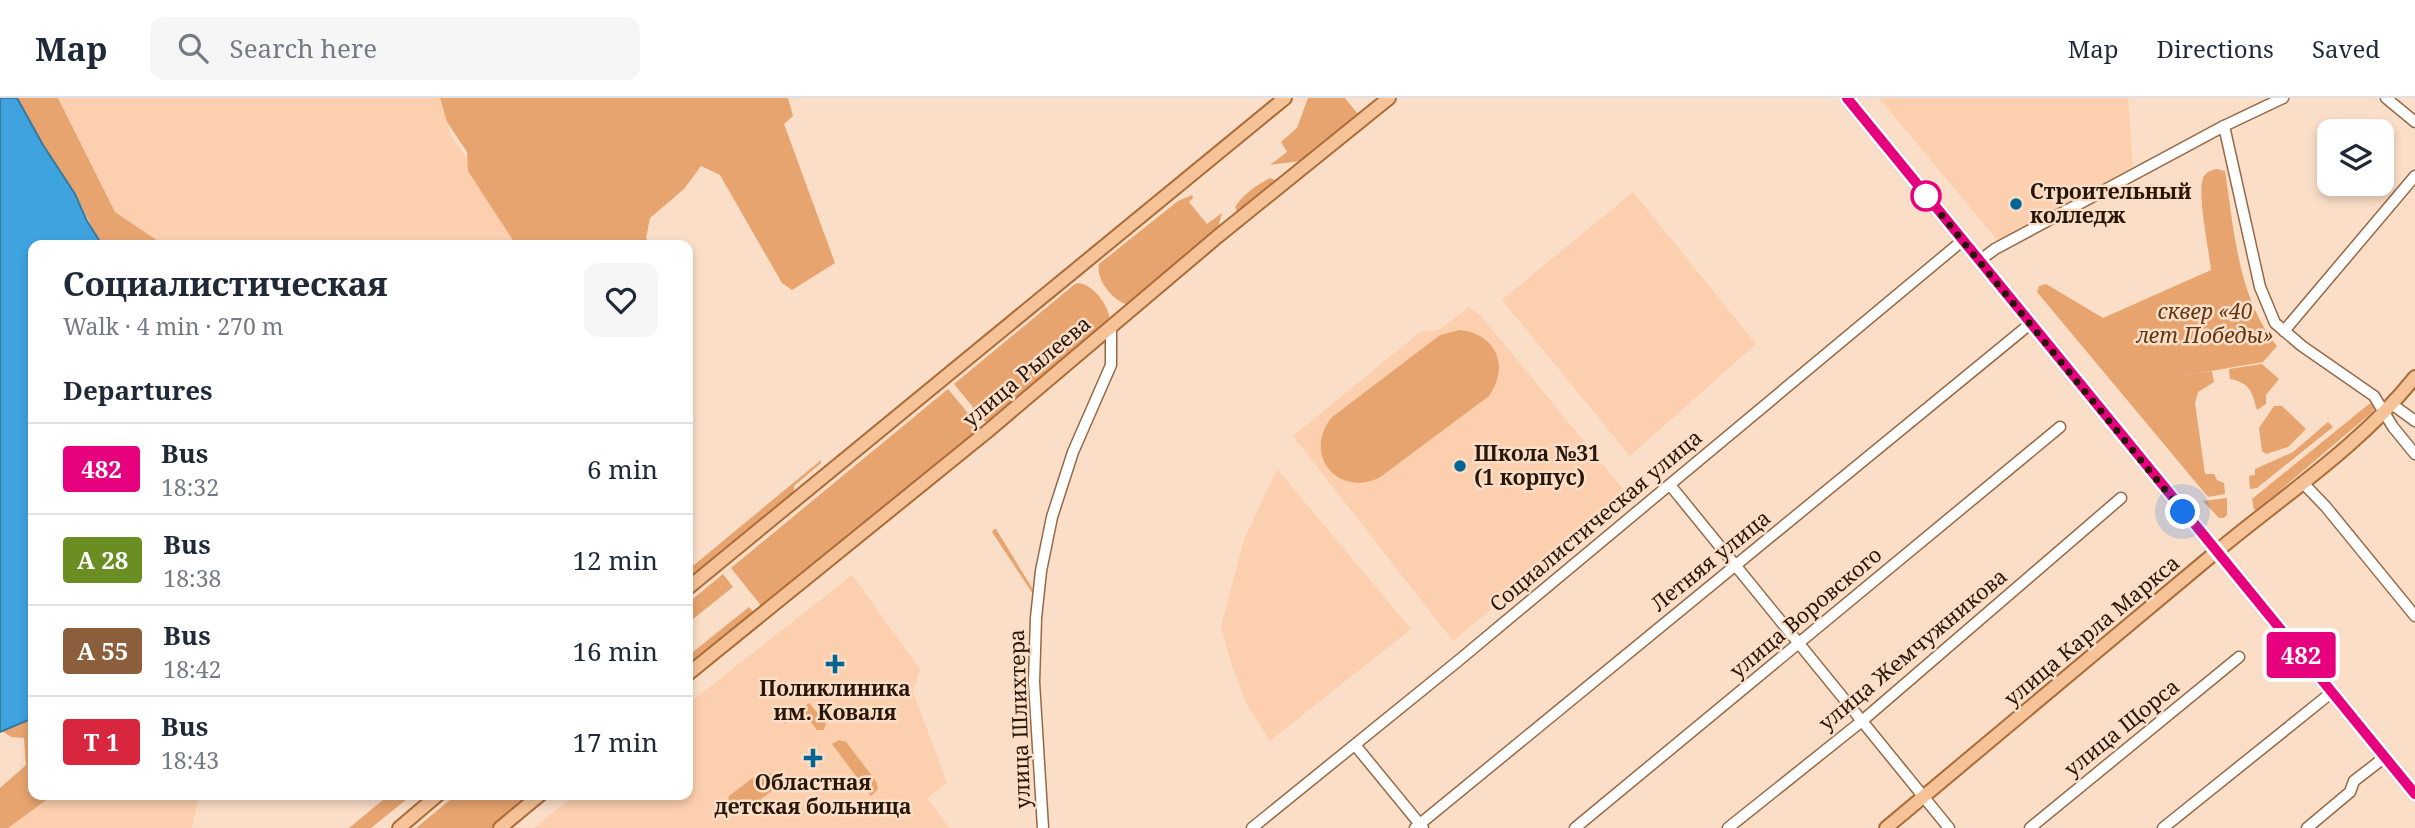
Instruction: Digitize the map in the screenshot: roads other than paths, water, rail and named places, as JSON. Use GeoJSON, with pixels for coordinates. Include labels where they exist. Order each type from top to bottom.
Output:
{"type":"FeatureCollection","features":[{"type":"Feature","properties":{"kind":"main road"},"geometry":{"type":"LineString","coordinates":[[693,584],[1285,98]]}},
{"type":"Feature","properties":{"kind":"main road","name":"улица Рылеева"},"geometry":{"type":"LineString","coordinates":[[693,670],[989,430],[1217,237],[1389,98]]}},
{"type":"Feature","properties":{"kind":"main road"},"geometry":{"type":"LineString","coordinates":[[1847,98],[2415,794]]}},
{"type":"Feature","properties":{"kind":"main road","name":"улица Карла Маркса"},"geometry":{"type":"LineString","coordinates":[[1886,828],[2217,551],[2303,483],[2389,408],[2415,377]]}},
{"type":"Feature","properties":{"kind":"main road"},"geometry":{"type":"LineString","coordinates":[[399,828],[432,800]]}},
{"type":"Feature","properties":{"kind":"main road"},"geometry":{"type":"LineString","coordinates":[[500,828],[534,800]]}},
{"type":"Feature","properties":{"kind":"street"},"geometry":{"type":"LineString","coordinates":[[1979,261],[1995,249],[2224,126],[2283,98]]}},
{"type":"Feature","properties":{"kind":"street"},"geometry":{"type":"LineString","coordinates":[[2386,98],[2415,122]]}},
{"type":"Feature","properties":{"kind":"street"},"geometry":{"type":"LineString","coordinates":[[2224,126],[2260,287],[2275,323],[2389,408],[2415,421]]}},
{"type":"Feature","properties":{"kind":"street"},"geometry":{"type":"LineString","coordinates":[[2284,331],[2415,176]]}},
{"type":"Feature","properties":{"kind":"street","name":"Социалистическая улица"},"geometry":{"type":"LineString","coordinates":[[1252,828],[1962,241]]}},
{"type":"Feature","properties":{"kind":"street","name":"Летняя улица"},"geometry":{"type":"LineString","coordinates":[[1419,827],[2030,324]]}},
{"type":"Feature","properties":{"kind":"street","name":"улица Шлихтера"},"geometry":{"type":"LineString","coordinates":[[1043,828],[1034,682],[1041,572],[1052,517],[1073,452],[1111,365],[1111,327]]}},
{"type":"Feature","properties":{"kind":"street"},"geometry":{"type":"LineString","coordinates":[[2389,408],[2393,427],[2415,454]]}},
{"type":"Feature","properties":{"kind":"street","name":"улица Воровского"},"geometry":{"type":"LineString","coordinates":[[1575,828],[2060,427]]}},
{"type":"Feature","properties":{"kind":"street"},"geometry":{"type":"LineString","coordinates":[[2303,483],[2326,507],[2415,616]]}},
{"type":"Feature","properties":{"kind":"street"},"geometry":{"type":"LineString","coordinates":[[1670,485],[1949,828]]}},
{"type":"Feature","properties":{"kind":"street","name":"улица Жемчужникова"},"geometry":{"type":"LineString","coordinates":[[1728,828],[1862,721],[2121,498]]}},
{"type":"Feature","properties":{"kind":"street","name":"улица Щорса"},"geometry":{"type":"LineString","coordinates":[[2029,828],[2239,657]]}},
{"type":"Feature","properties":{"kind":"street"},"geometry":{"type":"LineString","coordinates":[[2163,828],[2332,693]]}},
{"type":"Feature","properties":{"kind":"street"},"geometry":{"type":"LineString","coordinates":[[1355,745],[1419,827]]}},
{"type":"Feature","properties":{"kind":"street"},"geometry":{"type":"LineString","coordinates":[[2307,828],[2350,792],[2354,781],[2385,757]]}},
{"type":"Feature","properties":{"kind":"water"},"geometry":{"type":"Polygon","coordinates":[[[0,98],[17,98],[75,194],[99,240],[28,240],[28,720],[0,732],[0,98]]]}},
{"type":"Feature","properties":{"kind":"place","name":"Строительный колледж"},"geometry":{"type":"Point","coordinates":[2016,204]}},
{"type":"Feature","properties":{"kind":"place","name":"Школа №31 (1 корпус)"},"geometry":{"type":"Point","coordinates":[1460,466]}},
{"type":"Feature","properties":{"kind":"place","name":"Поликлиника им. Коваля"},"geometry":{"type":"Point","coordinates":[835,664]}},
{"type":"Feature","properties":{"kind":"place","name":"Областная детская больница"},"geometry":{"type":"Point","coordinates":[813,758]}},
{"type":"Feature","properties":{"kind":"park label","name":"cквер «40 лет Победы»"},"geometry":{"type":"Point","coordinates":[2205,324]}}]}
